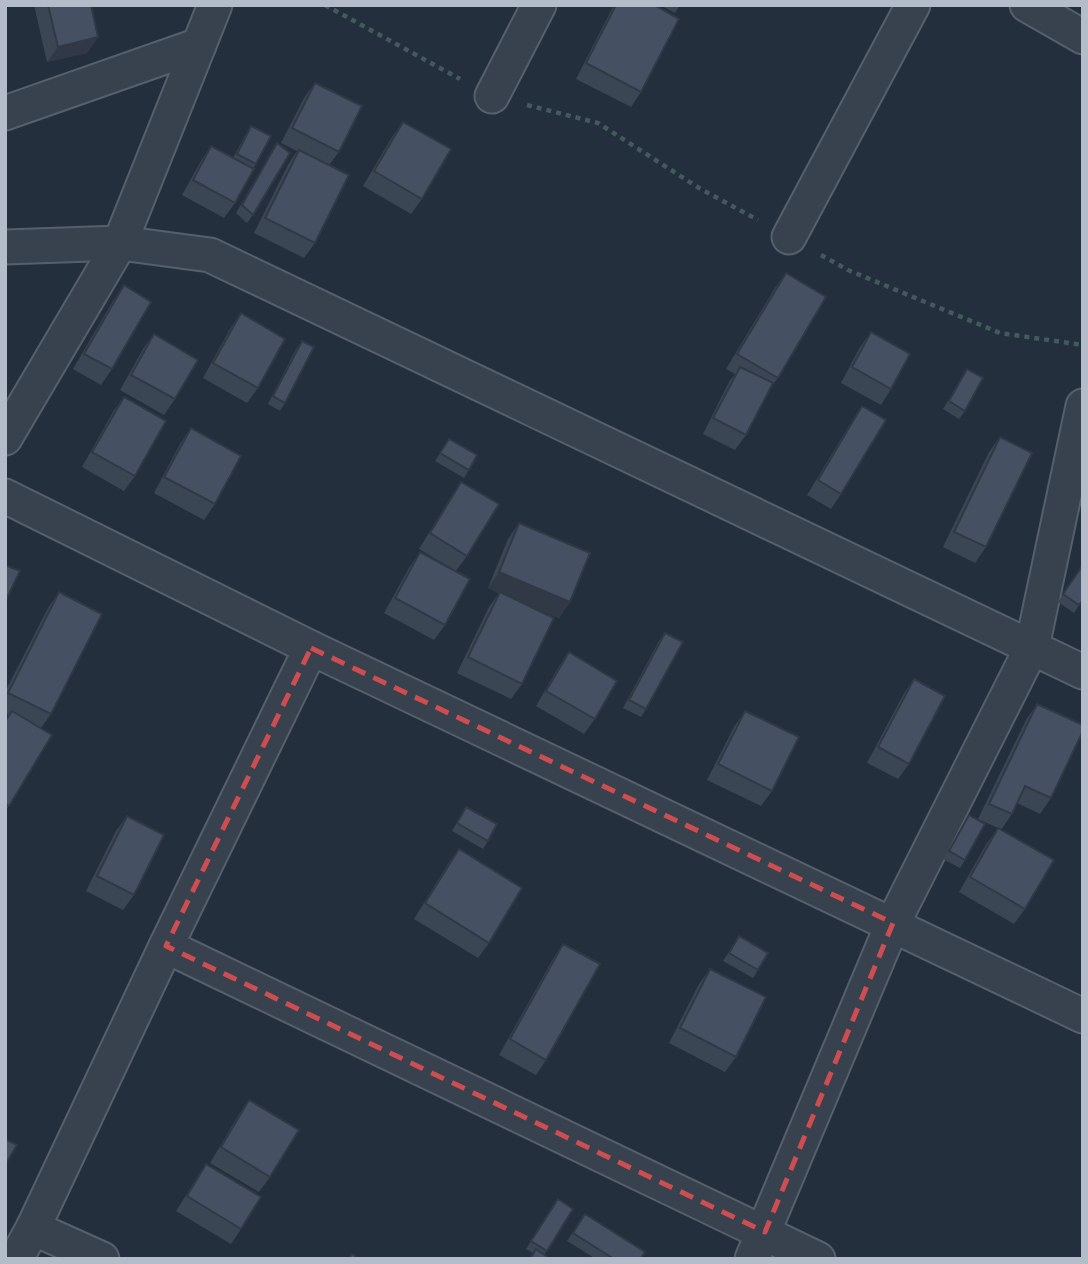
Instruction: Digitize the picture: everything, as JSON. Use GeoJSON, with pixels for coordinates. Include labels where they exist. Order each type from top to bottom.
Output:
{"type":"FeatureCollection","features":[{"type":"Feature","properties":{"kind":"street"},"geometry":{"type":"LineString","coordinates":[[5,438],[120,243],[215,5]]}},
{"type":"Feature","properties":{"kind":"street"},"geometry":{"type":"LineString","coordinates":[[492,96],[539,5]]}},
{"type":"Feature","properties":{"kind":"street"},"geometry":{"type":"LineString","coordinates":[[789,237],[913,5]]}},
{"type":"Feature","properties":{"kind":"street"},"geometry":{"type":"LineString","coordinates":[[1027,5],[1083,37]]}},
{"type":"Feature","properties":{"kind":"street"},"geometry":{"type":"LineString","coordinates":[[5,113],[199,45]]}},
{"type":"Feature","properties":{"kind":"street"},"geometry":{"type":"LineString","coordinates":[[5,247],[120,243],[210,255],[1083,672]]}},
{"type":"Feature","properties":{"kind":"street"},"geometry":{"type":"LineString","coordinates":[[759,1246],[893,923],[1032,647],[1083,406]]}},
{"type":"Feature","properties":{"kind":"street"},"geometry":{"type":"LineString","coordinates":[[5,496],[312,648],[1083,1016]]}},
{"type":"Feature","properties":{"kind":"street"},"geometry":{"type":"LineString","coordinates":[[16,1259],[312,648]]}},
{"type":"Feature","properties":{"kind":"street"},"geometry":{"type":"LineString","coordinates":[[166,946],[759,1246],[818,1259]]}},
{"type":"Feature","properties":{"kind":"street"},"geometry":{"type":"LineString","coordinates":[[33,1228],[102,1259]]}},
{"type":"Feature","properties":{"kind":"path"},"geometry":{"type":"LineString","coordinates":[[325,5],[492,96],[598,123],[699,188],[848,270],[1000,333],[1083,345]]}},
{"type":"Feature","properties":{"kind":"highlighted area"},"geometry":{"type":"Polygon","coordinates":[[[311,648],[893,923],[765,1232],[166,946],[311,648]]]}},
{"type":"Feature","properties":{"kind":"building"},"geometry":{"type":"Polygon","coordinates":[[[48,5],[91,5],[98,37],[58,47],[48,5]]]}},
{"type":"Feature","properties":{"kind":"building"},"geometry":{"type":"Polygon","coordinates":[[[616,5],[654,5],[679,19],[641,92],[586,63],[616,5]]]}},
{"type":"Feature","properties":{"kind":"building"},"geometry":{"type":"Polygon","coordinates":[[[315,83],[362,106],[339,152],[292,128],[315,83]]]}},
{"type":"Feature","properties":{"kind":"building"},"geometry":{"type":"Polygon","coordinates":[[[403,122],[451,149],[422,199],[374,171],[403,122]]]}},
{"type":"Feature","properties":{"kind":"building"},"geometry":{"type":"Polygon","coordinates":[[[251,126],[271,136],[256,164],[237,154],[251,126]]]}},
{"type":"Feature","properties":{"kind":"building"},"geometry":{"type":"Polygon","coordinates":[[[277,143],[290,153],[253,215],[242,205],[277,143]]]}},
{"type":"Feature","properties":{"kind":"building"},"geometry":{"type":"Polygon","coordinates":[[[211,146],[254,169],[235,203],[193,180],[211,146]]]}},
{"type":"Feature","properties":{"kind":"building"},"geometry":{"type":"Polygon","coordinates":[[[299,150],[349,175],[315,243],[265,218],[299,150]]]}},
{"type":"Feature","properties":{"kind":"building"},"geometry":{"type":"Polygon","coordinates":[[[786,273],[826,297],[778,378],[737,354],[786,273]]]}},
{"type":"Feature","properties":{"kind":"building"},"geometry":{"type":"Polygon","coordinates":[[[124,285],[151,302],[112,369],[84,354],[124,285]]]}},
{"type":"Feature","properties":{"kind":"building"},"geometry":{"type":"Polygon","coordinates":[[[241,313],[285,339],[258,388],[213,363],[241,313]]]}},
{"type":"Feature","properties":{"kind":"building"},"geometry":{"type":"Polygon","coordinates":[[[871,332],[910,354],[891,389],[852,367],[871,332]]]}},
{"type":"Feature","properties":{"kind":"building"},"geometry":{"type":"Polygon","coordinates":[[[154,334],[198,360],[175,399],[131,375],[154,334]]]}},
{"type":"Feature","properties":{"kind":"building"},"geometry":{"type":"Polygon","coordinates":[[[302,341],[314,347],[285,403],[273,396],[302,341]]]}},
{"type":"Feature","properties":{"kind":"building"},"geometry":{"type":"Polygon","coordinates":[[[740,367],[773,383],[746,435],[713,418],[740,367]]]}},
{"type":"Feature","properties":{"kind":"building"},"geometry":{"type":"Polygon","coordinates":[[[967,369],[983,378],[965,411],[949,401],[967,369]]]}},
{"type":"Feature","properties":{"kind":"building"},"geometry":{"type":"Polygon","coordinates":[[[124,397],[166,421],[135,476],[92,452],[124,397]]]}},
{"type":"Feature","properties":{"kind":"building"},"geometry":{"type":"Polygon","coordinates":[[[862,406],[886,420],[841,494],[818,480],[862,406]]]}},
{"type":"Feature","properties":{"kind":"building"},"geometry":{"type":"Polygon","coordinates":[[[191,428],[241,456],[215,504],[164,477],[191,428]]]}},
{"type":"Feature","properties":{"kind":"building"},"geometry":{"type":"Polygon","coordinates":[[[1000,437],[1032,453],[986,547],[954,532],[1000,437]]]}},
{"type":"Feature","properties":{"kind":"building"},"geometry":{"type":"Polygon","coordinates":[[[449,439],[477,455],[469,470],[440,453],[449,439]]]}},
{"type":"Feature","properties":{"kind":"building"},"geometry":{"type":"Polygon","coordinates":[[[461,482],[499,504],[467,556],[430,533],[461,482]]]}},
{"type":"Feature","properties":{"kind":"building"},"geometry":{"type":"Polygon","coordinates":[[[519,523],[590,553],[570,602],[499,572],[519,523]]]}},
{"type":"Feature","properties":{"kind":"building"},"geometry":{"type":"Polygon","coordinates":[[[420,552],[470,579],[445,625],[395,598],[420,552]]]}},
{"type":"Feature","properties":{"kind":"building"},"geometry":{"type":"Polygon","coordinates":[[[5,565],[20,571],[5,602],[5,565]]]}},
{"type":"Feature","properties":{"kind":"building"},"geometry":{"type":"Polygon","coordinates":[[[1083,565],[1083,600],[1079,605],[1063,594],[1083,565]]]}},
{"type":"Feature","properties":{"kind":"building"},"geometry":{"type":"Polygon","coordinates":[[[59,592],[102,614],[51,714],[8,693],[59,592]]]}},
{"type":"Feature","properties":{"kind":"building"},"geometry":{"type":"Polygon","coordinates":[[[500,592],[554,618],[522,684],[468,657],[500,592]]]}},
{"type":"Feature","properties":{"kind":"building"},"geometry":{"type":"Polygon","coordinates":[[[665,633],[683,642],[646,709],[629,700],[665,633]]]}},
{"type":"Feature","properties":{"kind":"building"},"geometry":{"type":"Polygon","coordinates":[[[569,652],[617,681],[595,719],[546,691],[569,652]]]}},
{"type":"Feature","properties":{"kind":"building"},"geometry":{"type":"Polygon","coordinates":[[[914,679],[945,696],[909,764],[878,747],[914,679]]]}},
{"type":"Feature","properties":{"kind":"building"},"geometry":{"type":"Polygon","coordinates":[[[1037,704],[1083,725],[1083,731],[1051,798],[1025,786],[1012,814],[989,804],[1037,704]]]}},
{"type":"Feature","properties":{"kind":"building"},"geometry":{"type":"Polygon","coordinates":[[[12,711],[52,735],[9,806],[5,804],[5,722],[12,711]]]}},
{"type":"Feature","properties":{"kind":"building"},"geometry":{"type":"Polygon","coordinates":[[[745,711],[799,737],[772,791],[718,764],[745,711]]]}},
{"type":"Feature","properties":{"kind":"building"},"geometry":{"type":"Polygon","coordinates":[[[466,807],[497,824],[488,841],[457,823],[466,807]]]}},
{"type":"Feature","properties":{"kind":"building"},"geometry":{"type":"Polygon","coordinates":[[[969,815],[985,824],[965,860],[949,851],[969,815]]]}},
{"type":"Feature","properties":{"kind":"building"},"geometry":{"type":"Polygon","coordinates":[[[127,816],[164,835],[134,895],[97,876],[127,816]]]}},
{"type":"Feature","properties":{"kind":"building"},"geometry":{"type":"Polygon","coordinates":[[[998,828],[1054,860],[1025,909],[970,877],[998,828]]]}},
{"type":"Feature","properties":{"kind":"building"},"geometry":{"type":"Polygon","coordinates":[[[459,849],[522,888],[489,943],[425,903],[459,849]]]}},
{"type":"Feature","properties":{"kind":"building"},"geometry":{"type":"Polygon","coordinates":[[[739,936],[768,953],[758,970],[729,953],[739,936]]]}},
{"type":"Feature","properties":{"kind":"building"},"geometry":{"type":"Polygon","coordinates":[[[563,944],[600,964],[546,1060],[510,1039],[563,944]]]}},
{"type":"Feature","properties":{"kind":"building"},"geometry":{"type":"Polygon","coordinates":[[[710,969],[766,997],[736,1057],[680,1028],[710,969]]]}},
{"type":"Feature","properties":{"kind":"building"},"geometry":{"type":"Polygon","coordinates":[[[249,1100],[299,1130],[270,1177],[221,1147],[249,1100]]]}},
{"type":"Feature","properties":{"kind":"building"},"geometry":{"type":"Polygon","coordinates":[[[5,1139],[17,1145],[5,1165],[5,1139]]]}},
{"type":"Feature","properties":{"kind":"building"},"geometry":{"type":"Polygon","coordinates":[[[206,1164],[261,1197],[241,1229],[187,1196],[206,1164]]]}},
{"type":"Feature","properties":{"kind":"building"},"geometry":{"type":"Polygon","coordinates":[[[558,1199],[573,1209],[547,1251],[531,1241],[558,1199]]]}},
{"type":"Feature","properties":{"kind":"building"},"geometry":{"type":"Polygon","coordinates":[[[585,1214],[645,1252],[640,1259],[614,1259],[573,1233],[585,1214]]]}},
{"type":"Feature","properties":{"kind":"building"},"geometry":{"type":"Polygon","coordinates":[[[536,1249],[550,1259],[530,1259],[536,1249]]]}}]}
